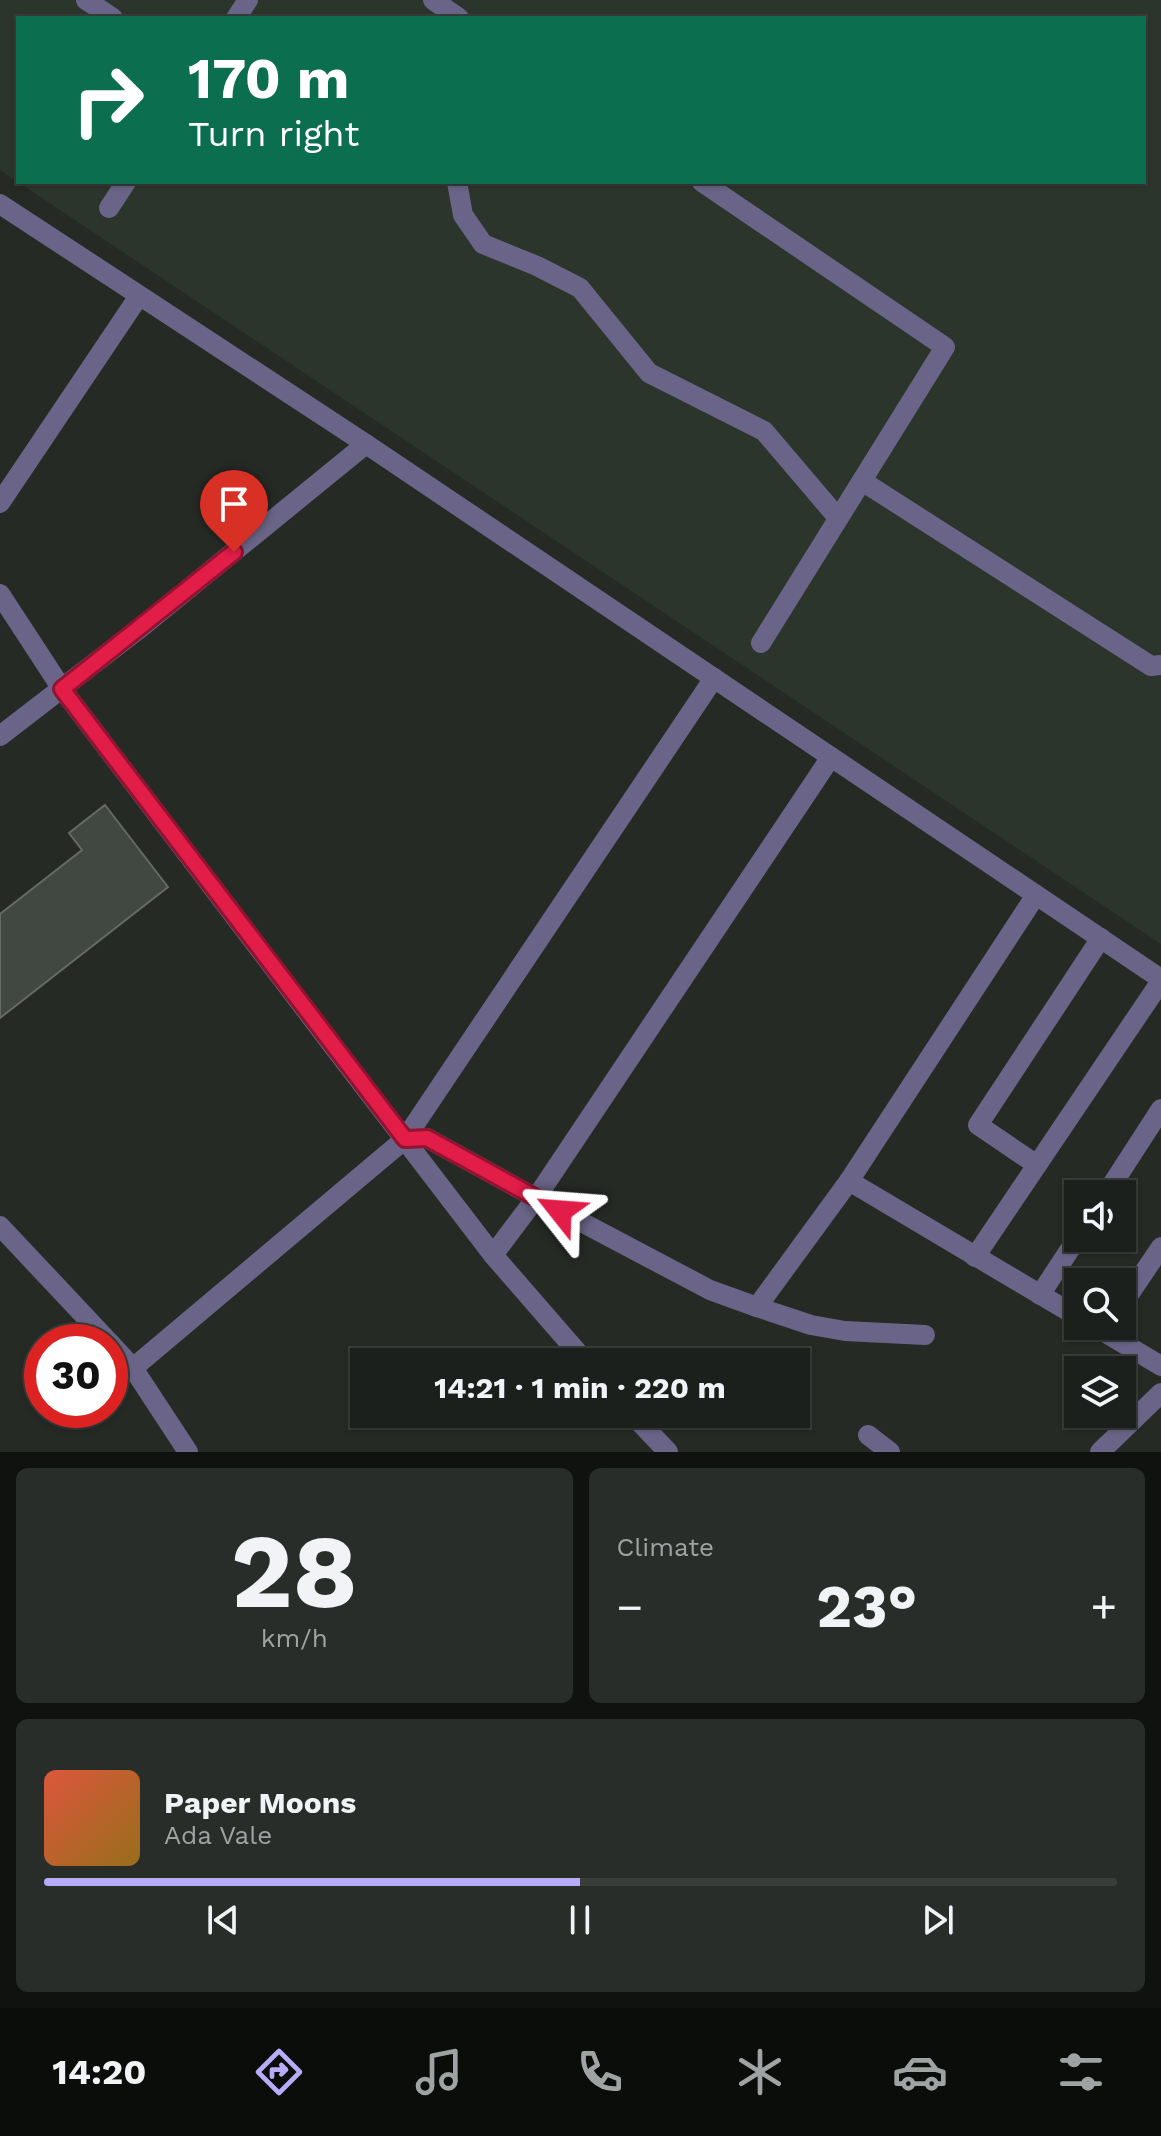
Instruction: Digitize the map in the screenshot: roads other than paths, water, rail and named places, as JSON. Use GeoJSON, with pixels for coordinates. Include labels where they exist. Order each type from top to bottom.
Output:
{"type":"FeatureCollection","features":[{"type":"Feature","properties":{"kind":"street"},"geometry":{"type":"LineString","coordinates":[[86,0],[110,16]]}},
{"type":"Feature","properties":{"kind":"street"},"geometry":{"type":"LineString","coordinates":[[431,0],[456,16]]}},
{"type":"Feature","properties":{"kind":"street"},"geometry":{"type":"LineString","coordinates":[[109,208],[125,184]]}},
{"type":"Feature","properties":{"kind":"street"},"geometry":{"type":"LineString","coordinates":[[457,184],[463,215],[483,244],[580,288],[649,373],[764,431],[838,518]]}},
{"type":"Feature","properties":{"kind":"street"},"geometry":{"type":"LineString","coordinates":[[705,184],[945,347],[761,643]]}},
{"type":"Feature","properties":{"kind":"street"},"geometry":{"type":"LineString","coordinates":[[0,204],[366,444],[1161,980],[975,1257]]}},
{"type":"Feature","properties":{"kind":"street"},"geometry":{"type":"LineString","coordinates":[[0,503],[139,296]]}},
{"type":"Feature","properties":{"kind":"street"},"geometry":{"type":"LineString","coordinates":[[0,736],[366,444]]}},
{"type":"Feature","properties":{"kind":"street"},"geometry":{"type":"LineString","coordinates":[[862,481],[1151,666],[1161,665]]}},
{"type":"Feature","properties":{"kind":"street"},"geometry":{"type":"LineString","coordinates":[[0,594],[62,689],[493,1255],[574,1348]]}},
{"type":"Feature","properties":{"kind":"street"},"geometry":{"type":"LineString","coordinates":[[133,1368],[405,1139],[714,678]]}},
{"type":"Feature","properties":{"kind":"street"},"geometry":{"type":"LineString","coordinates":[[493,1255],[536,1198],[831,757]]}},
{"type":"Feature","properties":{"kind":"street"},"geometry":{"type":"LineString","coordinates":[[757,1307],[849,1181],[1036,895]]}},
{"type":"Feature","properties":{"kind":"street"},"geometry":{"type":"LineString","coordinates":[[1037,1165],[978,1125],[1101,938]]}},
{"type":"Feature","properties":{"kind":"street"},"geometry":{"type":"LineString","coordinates":[[1115,1180],[1161,1109]]}},
{"type":"Feature","properties":{"kind":"street"},"geometry":{"type":"LineString","coordinates":[[405,1139],[427,1138],[710,1290],[811,1325],[845,1331],[925,1335]]}},
{"type":"Feature","properties":{"kind":"street"},"geometry":{"type":"LineString","coordinates":[[849,1181],[1064,1309]]}},
{"type":"Feature","properties":{"kind":"street"},"geometry":{"type":"LineString","coordinates":[[0,1226],[92,1324]]}},
{"type":"Feature","properties":{"kind":"street"},"geometry":{"type":"LineString","coordinates":[[1136,1284],[1161,1247]]}},
{"type":"Feature","properties":{"kind":"street"},"geometry":{"type":"LineString","coordinates":[[1040,1295],[1068,1252]]}},
{"type":"Feature","properties":{"kind":"street"},"geometry":{"type":"LineString","coordinates":[[1121,1340],[1161,1366]]}},
{"type":"Feature","properties":{"kind":"street"},"geometry":{"type":"LineString","coordinates":[[128,1363],[188,1452]]}},
{"type":"Feature","properties":{"kind":"street"},"geometry":{"type":"LineString","coordinates":[[1100,1452],[1161,1393]]}},
{"type":"Feature","properties":{"kind":"street"},"geometry":{"type":"LineString","coordinates":[[645,1428],[668,1452]]}},
{"type":"Feature","properties":{"kind":"street"},"geometry":{"type":"LineString","coordinates":[[868,1435],[890,1452]]}}]}
